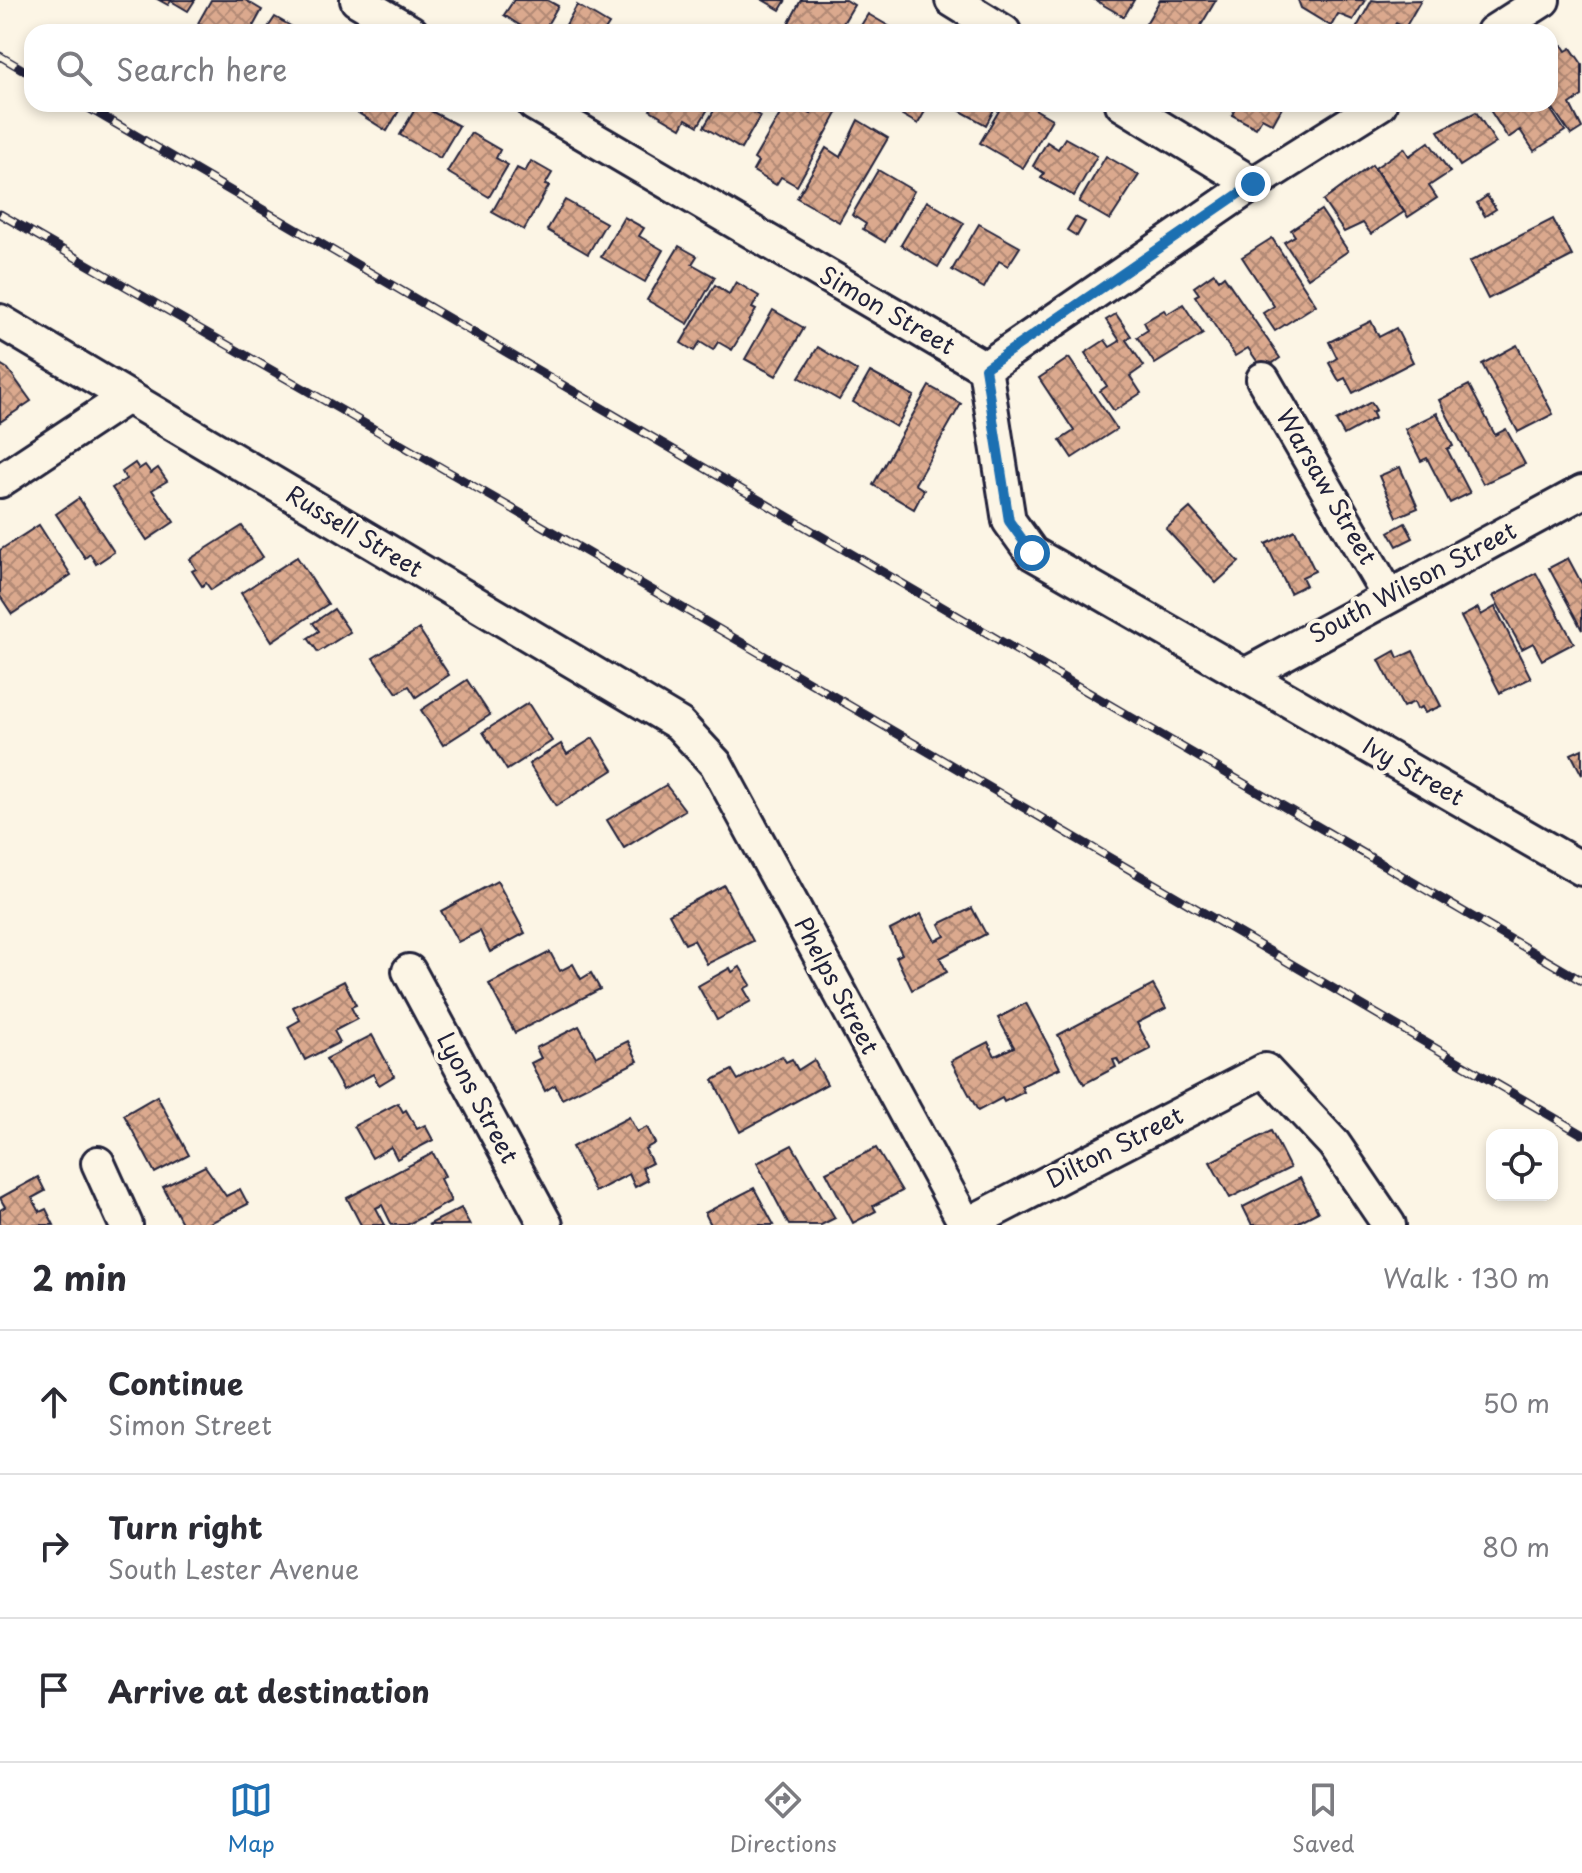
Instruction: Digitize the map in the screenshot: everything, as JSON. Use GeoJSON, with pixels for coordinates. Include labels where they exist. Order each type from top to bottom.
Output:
{"type":"FeatureCollection","features":[{"type":"Feature","properties":{"kind":"street"},"geometry":{"type":"LineString","coordinates":[[357,0],[398,24]]}},
{"type":"Feature","properties":{"kind":"street"},"geometry":{"type":"LineString","coordinates":[[952,0],[991,24]]}},
{"type":"Feature","properties":{"kind":"street"},"geometry":{"type":"LineString","coordinates":[[1505,24],[1542,0]]}},
{"type":"Feature","properties":{"kind":"street","name":"Simon Street"},"geometry":{"type":"LineString","coordinates":[[548,112],[985,368]]}},
{"type":"Feature","properties":{"kind":"street"},"geometry":{"type":"LineString","coordinates":[[1135,112],[1253,184]]}},
{"type":"Feature","properties":{"kind":"street"},"geometry":{"type":"LineString","coordinates":[[1245,675],[1032,553],[1009,521],[985,368],[1253,184],[1367,112]]}},
{"type":"Feature","properties":{"kind":"street","name":"Russell Street"},"geometry":{"type":"LineString","coordinates":[[0,321],[679,724],[702,749]]}},
{"type":"Feature","properties":{"kind":"street","name":"Warsaw Street"},"geometry":{"type":"LineString","coordinates":[[1263,379],[1388,595]]}},
{"type":"Feature","properties":{"kind":"street"},"geometry":{"type":"LineString","coordinates":[[0,481],[127,397]]}},
{"type":"Feature","properties":{"kind":"street","name":"South Wilson Street"},"geometry":{"type":"LineString","coordinates":[[1245,675],[1582,492]]}},
{"type":"Feature","properties":{"kind":"street","name":"Ivy Street"},"geometry":{"type":"LineString","coordinates":[[1245,675],[1582,869]]}},
{"type":"Feature","properties":{"kind":"street","name":"Phelps Street"},"geometry":{"type":"LineString","coordinates":[[702,749],[716,764],[966,1225]]}},
{"type":"Feature","properties":{"kind":"street","name":"Lyons Street"},"geometry":{"type":"LineString","coordinates":[[409,971],[546,1225]]}},
{"type":"Feature","properties":{"kind":"street","name":"Dilton Street"},"geometry":{"type":"LineString","coordinates":[[966,1225],[1265,1070],[1334,1144],[1389,1225]]}},
{"type":"Feature","properties":{"kind":"street"},"geometry":{"type":"LineString","coordinates":[[98,1163],[126,1225]]}},
{"type":"Feature","properties":{"kind":"building"},"geometry":{"type":"Polygon","coordinates":[[[159,0],[195,0],[188,11],[171,1],[168,5],[159,0]]]}},
{"type":"Feature","properties":{"kind":"building"},"geometry":{"type":"Polygon","coordinates":[[[211,0],[245,0],[262,10],[254,24],[198,23],[211,0]]]}},
{"type":"Feature","properties":{"kind":"building"},"geometry":{"type":"Polygon","coordinates":[[[514,0],[547,0],[558,6],[548,24],[518,24],[504,15],[514,0]]]}},
{"type":"Feature","properties":{"kind":"building"},"geometry":{"type":"Polygon","coordinates":[[[763,0],[786,0],[780,10],[763,0]]]}},
{"type":"Feature","properties":{"kind":"building"},"geometry":{"type":"Polygon","coordinates":[[[801,0],[846,0],[854,5],[843,24],[788,24],[801,0]]]}},
{"type":"Feature","properties":{"kind":"building"},"geometry":{"type":"Polygon","coordinates":[[[1095,0],[1134,0],[1124,17],[1095,0]]]}},
{"type":"Feature","properties":{"kind":"building"},"geometry":{"type":"Polygon","coordinates":[[[1160,0],[1216,0],[1202,24],[1146,24],[1160,0]]]}},
{"type":"Feature","properties":{"kind":"building"},"geometry":{"type":"Polygon","coordinates":[[[1298,0],[1365,0],[1353,20],[1338,14],[1332,24],[1301,8],[1298,0]]]}},
{"type":"Feature","properties":{"kind":"building"},"geometry":{"type":"Polygon","coordinates":[[[1372,0],[1421,0],[1407,24],[1359,24],[1372,0]]]}},
{"type":"Feature","properties":{"kind":"building"},"geometry":{"type":"Polygon","coordinates":[[[577,5],[609,24],[566,24],[577,5]]]}},
{"type":"Feature","properties":{"kind":"building"},"geometry":{"type":"Polygon","coordinates":[[[868,14],[885,24],[862,24],[868,14]]]}},
{"type":"Feature","properties":{"kind":"building"},"geometry":{"type":"Polygon","coordinates":[[[275,17],[287,24],[270,24],[275,17]]]}},
{"type":"Feature","properties":{"kind":"building"},"geometry":{"type":"Polygon","coordinates":[[[1562,45],[1566,51],[1571,48],[1582,64],[1582,96],[1570,104],[1582,128],[1571,135],[1555,112],[1558,112],[1558,47],[1562,45]]]}},
{"type":"Feature","properties":{"kind":"building"},"geometry":{"type":"Polygon","coordinates":[[[357,112],[398,112],[387,131],[357,112]]]}},
{"type":"Feature","properties":{"kind":"building"},"geometry":{"type":"Polygon","coordinates":[[[413,112],[433,112],[459,126],[440,158],[400,135],[413,112]]]}},
{"type":"Feature","properties":{"kind":"building"},"geometry":{"type":"Polygon","coordinates":[[[653,112],[706,112],[698,126],[686,119],[681,128],[653,112]]]}},
{"type":"Feature","properties":{"kind":"building"},"geometry":{"type":"Polygon","coordinates":[[[713,112],[753,112],[760,116],[741,149],[704,127],[713,112]]]}},
{"type":"Feature","properties":{"kind":"building"},"geometry":{"type":"Polygon","coordinates":[[[781,112],[838,112],[797,186],[781,177],[776,185],[753,171],[758,162],[754,159],[781,112]]]}},
{"type":"Feature","properties":{"kind":"building"},"geometry":{"type":"Polygon","coordinates":[[[897,112],[925,112],[918,124],[897,112]]]}},
{"type":"Feature","properties":{"kind":"building"},"geometry":{"type":"Polygon","coordinates":[[[962,112],[993,112],[986,125],[962,112]]]}},
{"type":"Feature","properties":{"kind":"building"},"geometry":{"type":"Polygon","coordinates":[[[998,112],[1040,112],[1052,119],[1023,168],[980,143],[998,112]]]}},
{"type":"Feature","properties":{"kind":"building"},"geometry":{"type":"Polygon","coordinates":[[[1233,112],[1280,112],[1273,124],[1262,118],[1256,128],[1232,115],[1233,112]]]}},
{"type":"Feature","properties":{"kind":"building"},"geometry":{"type":"Polygon","coordinates":[[[1476,112],[1496,143],[1460,166],[1438,131],[1476,112]]]}},
{"type":"Feature","properties":{"kind":"building"},"geometry":{"type":"Polygon","coordinates":[[[1491,112],[1552,112],[1565,131],[1534,151],[1520,130],[1508,138],[1491,112]]]}},
{"type":"Feature","properties":{"kind":"building"},"geometry":{"type":"Polygon","coordinates":[[[858,120],[888,138],[839,222],[797,198],[826,148],[840,157],[858,120]]]}},
{"type":"Feature","properties":{"kind":"building"},"geometry":{"type":"Polygon","coordinates":[[[471,133],[500,150],[496,158],[508,165],[489,197],[447,172],[471,133]]]}},
{"type":"Feature","properties":{"kind":"building"},"geometry":{"type":"Polygon","coordinates":[[[1065,138],[1097,156],[1074,196],[1041,178],[1044,173],[1033,166],[1047,142],[1058,149],[1065,138]]]}},
{"type":"Feature","properties":{"kind":"building"},"geometry":{"type":"Polygon","coordinates":[[[1429,142],[1450,172],[1429,186],[1437,198],[1408,217],[1375,168],[1404,148],[1409,156],[1429,142]]]}},
{"type":"Feature","properties":{"kind":"building"},"geometry":{"type":"Polygon","coordinates":[[[1106,156],[1139,175],[1110,220],[1079,202],[1106,156]]]}},
{"type":"Feature","properties":{"kind":"building"},"geometry":{"type":"Polygon","coordinates":[[[531,161],[552,173],[545,185],[549,186],[524,230],[492,212],[517,168],[525,172],[531,161]]]}},
{"type":"Feature","properties":{"kind":"building"},"geometry":{"type":"Polygon","coordinates":[[[1372,165],[1404,212],[1371,234],[1363,223],[1344,232],[1323,201],[1372,165]]]}},
{"type":"Feature","properties":{"kind":"building"},"geometry":{"type":"Polygon","coordinates":[[[878,170],[914,191],[885,242],[863,229],[866,224],[852,215],[878,170]]]}},
{"type":"Feature","properties":{"kind":"building"},"geometry":{"type":"Polygon","coordinates":[[[1487,196],[1496,209],[1485,216],[1477,203],[1487,196]]]}},
{"type":"Feature","properties":{"kind":"building"},"geometry":{"type":"Polygon","coordinates":[[[565,200],[606,223],[588,254],[547,230],[565,200]]]}},
{"type":"Feature","properties":{"kind":"building"},"geometry":{"type":"Polygon","coordinates":[[[927,201],[964,223],[938,267],[901,245],[927,201]]]}},
{"type":"Feature","properties":{"kind":"building"},"geometry":{"type":"Polygon","coordinates":[[[1321,210],[1348,251],[1308,278],[1284,242],[1295,236],[1291,230],[1321,210]]]}},
{"type":"Feature","properties":{"kind":"building"},"geometry":{"type":"Polygon","coordinates":[[[624,217],[644,228],[639,236],[663,250],[645,282],[601,257],[624,217]]]}},
{"type":"Feature","properties":{"kind":"building"},"geometry":{"type":"Polygon","coordinates":[[[1075,217],[1085,222],[1077,236],[1067,230],[1075,217]]]}},
{"type":"Feature","properties":{"kind":"building"},"geometry":{"type":"Polygon","coordinates":[[[1553,219],[1572,256],[1488,299],[1469,262],[1553,219]]]}},
{"type":"Feature","properties":{"kind":"building"},"geometry":{"type":"Polygon","coordinates":[[[979,224],[1020,247],[1008,266],[999,261],[984,288],[952,270],[979,224]]]}},
{"type":"Feature","properties":{"kind":"building"},"geometry":{"type":"Polygon","coordinates":[[[1272,238],[1316,305],[1275,331],[1263,313],[1274,306],[1242,257],[1272,238]]]}},
{"type":"Feature","properties":{"kind":"building"},"geometry":{"type":"Polygon","coordinates":[[[679,246],[697,256],[692,264],[715,277],[688,324],[647,300],[679,246]]]}},
{"type":"Feature","properties":{"kind":"building"},"geometry":{"type":"Polygon","coordinates":[[[1214,273],[1219,280],[1224,276],[1280,358],[1263,370],[1248,348],[1235,356],[1195,296],[1199,294],[1194,287],[1214,273]]]}},
{"type":"Feature","properties":{"kind":"building"},"geometry":{"type":"Polygon","coordinates":[[[736,282],[759,296],[752,308],[756,310],[732,350],[718,342],[713,350],[700,342],[694,351],[681,343],[715,285],[729,294],[736,282]]]}},
{"type":"Feature","properties":{"kind":"building"},"geometry":{"type":"Polygon","coordinates":[[[1183,304],[1203,334],[1155,364],[1137,337],[1148,330],[1144,322],[1164,310],[1167,314],[1183,304]]]}},
{"type":"Feature","properties":{"kind":"building"},"geometry":{"type":"Polygon","coordinates":[[[773,310],[804,328],[776,376],[745,359],[773,310]]]}},
{"type":"Feature","properties":{"kind":"building"},"geometry":{"type":"Polygon","coordinates":[[[1116,314],[1131,336],[1126,340],[1144,366],[1130,376],[1141,393],[1114,411],[1100,391],[1107,386],[1085,353],[1105,340],[1110,347],[1120,341],[1106,320],[1116,314]]]}},
{"type":"Feature","properties":{"kind":"building"},"geometry":{"type":"Polygon","coordinates":[[[1371,321],[1379,337],[1396,328],[1413,362],[1353,393],[1345,378],[1339,381],[1329,363],[1337,358],[1329,342],[1371,321]]]}},
{"type":"Feature","properties":{"kind":"building"},"geometry":{"type":"Polygon","coordinates":[[[1517,345],[1553,414],[1518,432],[1482,364],[1517,345]]]}},
{"type":"Feature","properties":{"kind":"building"},"geometry":{"type":"Polygon","coordinates":[[[818,347],[857,371],[839,400],[799,377],[818,347]]]}},
{"type":"Feature","properties":{"kind":"building"},"geometry":{"type":"Polygon","coordinates":[[[1069,358],[1117,429],[1072,458],[1060,440],[1074,431],[1039,378],[1069,358]]]}},
{"type":"Feature","properties":{"kind":"building"},"geometry":{"type":"Polygon","coordinates":[[[0,364],[8,369],[31,401],[0,422],[0,364]]]}},
{"type":"Feature","properties":{"kind":"building"},"geometry":{"type":"Polygon","coordinates":[[[870,372],[914,396],[896,427],[853,402],[870,372]]]}},
{"type":"Feature","properties":{"kind":"building"},"geometry":{"type":"Polygon","coordinates":[[[1469,385],[1495,435],[1506,429],[1525,464],[1483,484],[1439,400],[1469,385]]]}},
{"type":"Feature","properties":{"kind":"building"},"geometry":{"type":"Polygon","coordinates":[[[929,386],[961,404],[915,484],[924,490],[914,509],[873,485],[929,386]]]}},
{"type":"Feature","properties":{"kind":"building"},"geometry":{"type":"Polygon","coordinates":[[[1371,402],[1376,410],[1372,412],[1375,418],[1344,435],[1336,421],[1371,402]]]}},
{"type":"Feature","properties":{"kind":"building"},"geometry":{"type":"Polygon","coordinates":[[[1437,413],[1453,446],[1447,449],[1470,493],[1450,503],[1427,458],[1421,461],[1405,429],[1437,413]]]}},
{"type":"Feature","properties":{"kind":"building"},"geometry":{"type":"Polygon","coordinates":[[[135,463],[139,469],[145,465],[151,473],[158,468],[167,481],[152,490],[174,522],[147,540],[112,488],[126,479],[122,472],[135,463]]]}},
{"type":"Feature","properties":{"kind":"building"},"geometry":{"type":"Polygon","coordinates":[[[1400,467],[1418,508],[1397,517],[1379,476],[1400,467]]]}},
{"type":"Feature","properties":{"kind":"building"},"geometry":{"type":"Polygon","coordinates":[[[79,498],[114,552],[96,564],[90,554],[85,558],[56,514],[79,498]]]}},
{"type":"Feature","properties":{"kind":"building"},"geometry":{"type":"Polygon","coordinates":[[[1190,508],[1239,562],[1216,583],[1166,529],[1190,508]]]}},
{"type":"Feature","properties":{"kind":"building"},"geometry":{"type":"Polygon","coordinates":[[[1405,523],[1413,538],[1397,546],[1389,532],[1405,523]]]}},
{"type":"Feature","properties":{"kind":"building"},"geometry":{"type":"Polygon","coordinates":[[[39,525],[71,575],[12,614],[0,596],[0,550],[39,525]]]}},
{"type":"Feature","properties":{"kind":"building"},"geometry":{"type":"Polygon","coordinates":[[[242,526],[263,557],[211,590],[206,583],[202,586],[192,571],[196,569],[190,559],[242,526]]]}},
{"type":"Feature","properties":{"kind":"building"},"geometry":{"type":"Polygon","coordinates":[[[1295,530],[1315,571],[1302,577],[1306,585],[1290,593],[1266,544],[1295,530]]]}},
{"type":"Feature","properties":{"kind":"building"},"geometry":{"type":"Polygon","coordinates":[[[297,557],[328,604],[272,641],[241,593],[297,557]]]}},
{"type":"Feature","properties":{"kind":"building"},"geometry":{"type":"Polygon","coordinates":[[[1568,558],[1582,584],[1582,630],[1549,568],[1568,558]]]}},
{"type":"Feature","properties":{"kind":"building"},"geometry":{"type":"Polygon","coordinates":[[[1536,573],[1574,643],[1542,660],[1533,643],[1522,649],[1493,596],[1536,573]]]}},
{"type":"Feature","properties":{"kind":"building"},"geometry":{"type":"Polygon","coordinates":[[[1495,607],[1531,678],[1500,693],[1461,617],[1478,608],[1481,615],[1495,607]]]}},
{"type":"Feature","properties":{"kind":"building"},"geometry":{"type":"Polygon","coordinates":[[[334,609],[350,632],[318,652],[308,638],[319,631],[313,623],[334,609]]]}},
{"type":"Feature","properties":{"kind":"building"},"geometry":{"type":"Polygon","coordinates":[[[419,629],[449,675],[416,697],[409,686],[397,693],[373,658],[419,629]]]}},
{"type":"Feature","properties":{"kind":"building"},"geometry":{"type":"Polygon","coordinates":[[[1395,651],[1398,658],[1413,651],[1441,706],[1425,713],[1422,707],[1417,709],[1414,702],[1403,707],[1379,660],[1395,651]]]}},
{"type":"Feature","properties":{"kind":"building"},"geometry":{"type":"Polygon","coordinates":[[[467,680],[490,715],[443,745],[421,710],[467,680]]]}},
{"type":"Feature","properties":{"kind":"building"},"geometry":{"type":"Polygon","coordinates":[[[528,703],[552,741],[507,770],[483,732],[528,703]]]}},
{"type":"Feature","properties":{"kind":"building"},"geometry":{"type":"Polygon","coordinates":[[[593,738],[613,770],[556,806],[529,764],[561,744],[567,754],[593,738]]]}},
{"type":"Feature","properties":{"kind":"building"},"geometry":{"type":"Polygon","coordinates":[[[1582,749],[1582,775],[1571,754],[1582,749]]]}},
{"type":"Feature","properties":{"kind":"building"},"geometry":{"type":"Polygon","coordinates":[[[666,785],[685,810],[624,848],[607,820],[666,785]]]}},
{"type":"Feature","properties":{"kind":"building"},"geometry":{"type":"Polygon","coordinates":[[[497,881],[525,933],[490,952],[480,931],[458,942],[441,911],[497,881]]]}},
{"type":"Feature","properties":{"kind":"building"},"geometry":{"type":"Polygon","coordinates":[[[724,885],[753,941],[707,964],[694,940],[685,944],[669,914],[724,885]]]}},
{"type":"Feature","properties":{"kind":"building"},"geometry":{"type":"Polygon","coordinates":[[[972,908],[986,934],[940,958],[947,972],[912,990],[896,957],[902,954],[890,930],[921,914],[935,941],[945,936],[939,924],[972,908]]]}},
{"type":"Feature","properties":{"kind":"building"},"geometry":{"type":"Polygon","coordinates":[[[550,952],[560,971],[573,964],[581,979],[591,973],[600,989],[515,1033],[489,984],[550,952]]]}},
{"type":"Feature","properties":{"kind":"building"},"geometry":{"type":"Polygon","coordinates":[[[740,967],[751,985],[744,989],[751,1001],[717,1020],[698,986],[730,968],[732,972],[740,967]]]}},
{"type":"Feature","properties":{"kind":"building"},"geometry":{"type":"Polygon","coordinates":[[[344,981],[356,1005],[351,1007],[357,1019],[334,1031],[340,1042],[305,1060],[288,1027],[300,1020],[293,1007],[344,981]]]}},
{"type":"Feature","properties":{"kind":"building"},"geometry":{"type":"Polygon","coordinates":[[[1153,985],[1166,1008],[1137,1023],[1151,1049],[1120,1065],[1117,1059],[1113,1060],[1116,1067],[1084,1084],[1058,1035],[1153,985]]]}},
{"type":"Feature","properties":{"kind":"building"},"geometry":{"type":"Polygon","coordinates":[[[1026,1003],[1060,1068],[1021,1086],[1024,1092],[1004,1102],[1002,1098],[978,1111],[951,1061],[988,1042],[995,1056],[1014,1047],[998,1018],[1026,1003]]]}},
{"type":"Feature","properties":{"kind":"building"},"geometry":{"type":"Polygon","coordinates":[[[579,1026],[596,1057],[628,1041],[638,1061],[562,1099],[555,1085],[545,1091],[531,1063],[541,1058],[536,1048],[579,1026]]]}},
{"type":"Feature","properties":{"kind":"building"},"geometry":{"type":"Polygon","coordinates":[[[372,1035],[394,1076],[379,1085],[373,1074],[343,1090],[326,1059],[372,1035]]]}},
{"type":"Feature","properties":{"kind":"building"},"geometry":{"type":"Polygon","coordinates":[[[782,1056],[786,1062],[792,1059],[798,1070],[814,1060],[827,1084],[740,1132],[713,1080],[732,1070],[738,1080],[782,1056]]]}},
{"type":"Feature","properties":{"kind":"building"},"geometry":{"type":"Polygon","coordinates":[[[157,1096],[189,1155],[155,1173],[124,1115],[157,1096]]]}},
{"type":"Feature","properties":{"kind":"building"},"geometry":{"type":"Polygon","coordinates":[[[398,1103],[417,1129],[425,1125],[433,1140],[397,1159],[391,1147],[372,1158],[354,1126],[398,1103]]]}},
{"type":"Feature","properties":{"kind":"building"},"geometry":{"type":"Polygon","coordinates":[[[629,1117],[637,1132],[647,1127],[655,1143],[645,1149],[652,1163],[642,1168],[648,1180],[635,1187],[629,1174],[595,1192],[572,1147],[629,1117]]]}},
{"type":"Feature","properties":{"kind":"building"},"geometry":{"type":"Polygon","coordinates":[[[1271,1131],[1290,1168],[1230,1198],[1210,1162],[1271,1131]]]}},
{"type":"Feature","properties":{"kind":"building"},"geometry":{"type":"Polygon","coordinates":[[[792,1145],[835,1218],[821,1225],[789,1225],[757,1163],[792,1145]]]}},
{"type":"Feature","properties":{"kind":"building"},"geometry":{"type":"Polygon","coordinates":[[[876,1148],[902,1191],[873,1206],[876,1211],[853,1223],[826,1172],[876,1148]]]}},
{"type":"Feature","properties":{"kind":"building"},"geometry":{"type":"Polygon","coordinates":[[[433,1153],[445,1176],[440,1179],[451,1201],[407,1225],[392,1225],[382,1205],[376,1208],[385,1225],[361,1225],[347,1198],[433,1153]]]}},
{"type":"Feature","properties":{"kind":"building"},"geometry":{"type":"Polygon","coordinates":[[[205,1166],[226,1196],[240,1189],[248,1204],[206,1225],[183,1225],[163,1187],[205,1166]]]}},
{"type":"Feature","properties":{"kind":"building"},"geometry":{"type":"Polygon","coordinates":[[[38,1177],[45,1191],[32,1198],[40,1212],[46,1209],[54,1225],[0,1225],[0,1210],[5,1207],[0,1198],[38,1177]]]}},
{"type":"Feature","properties":{"kind":"building"},"geometry":{"type":"Polygon","coordinates":[[[1300,1178],[1318,1212],[1293,1225],[1252,1225],[1243,1207],[1300,1178]]]}},
{"type":"Feature","properties":{"kind":"building"},"geometry":{"type":"Polygon","coordinates":[[[754,1188],[774,1225],[711,1225],[705,1213],[754,1188]]]}},
{"type":"Feature","properties":{"kind":"building"},"geometry":{"type":"Polygon","coordinates":[[[461,1208],[470,1225],[428,1225],[461,1208]]]}},
{"type":"Feature","properties":{"kind":"railway"},"geometry":{"type":"LineString","coordinates":[[0,56],[24,70]]}},
{"type":"Feature","properties":{"kind":"railway"},"geometry":{"type":"LineString","coordinates":[[96,112],[1582,981]]}},
{"type":"Feature","properties":{"kind":"railway"},"geometry":{"type":"LineString","coordinates":[[0,214],[527,517],[1582,1134]]}},
{"type":"Feature","properties":{"kind":"route"},"geometry":{"type":"LineString","coordinates":[[1032,553],[1009,521],[985,368],[1253,184]]}}]}
